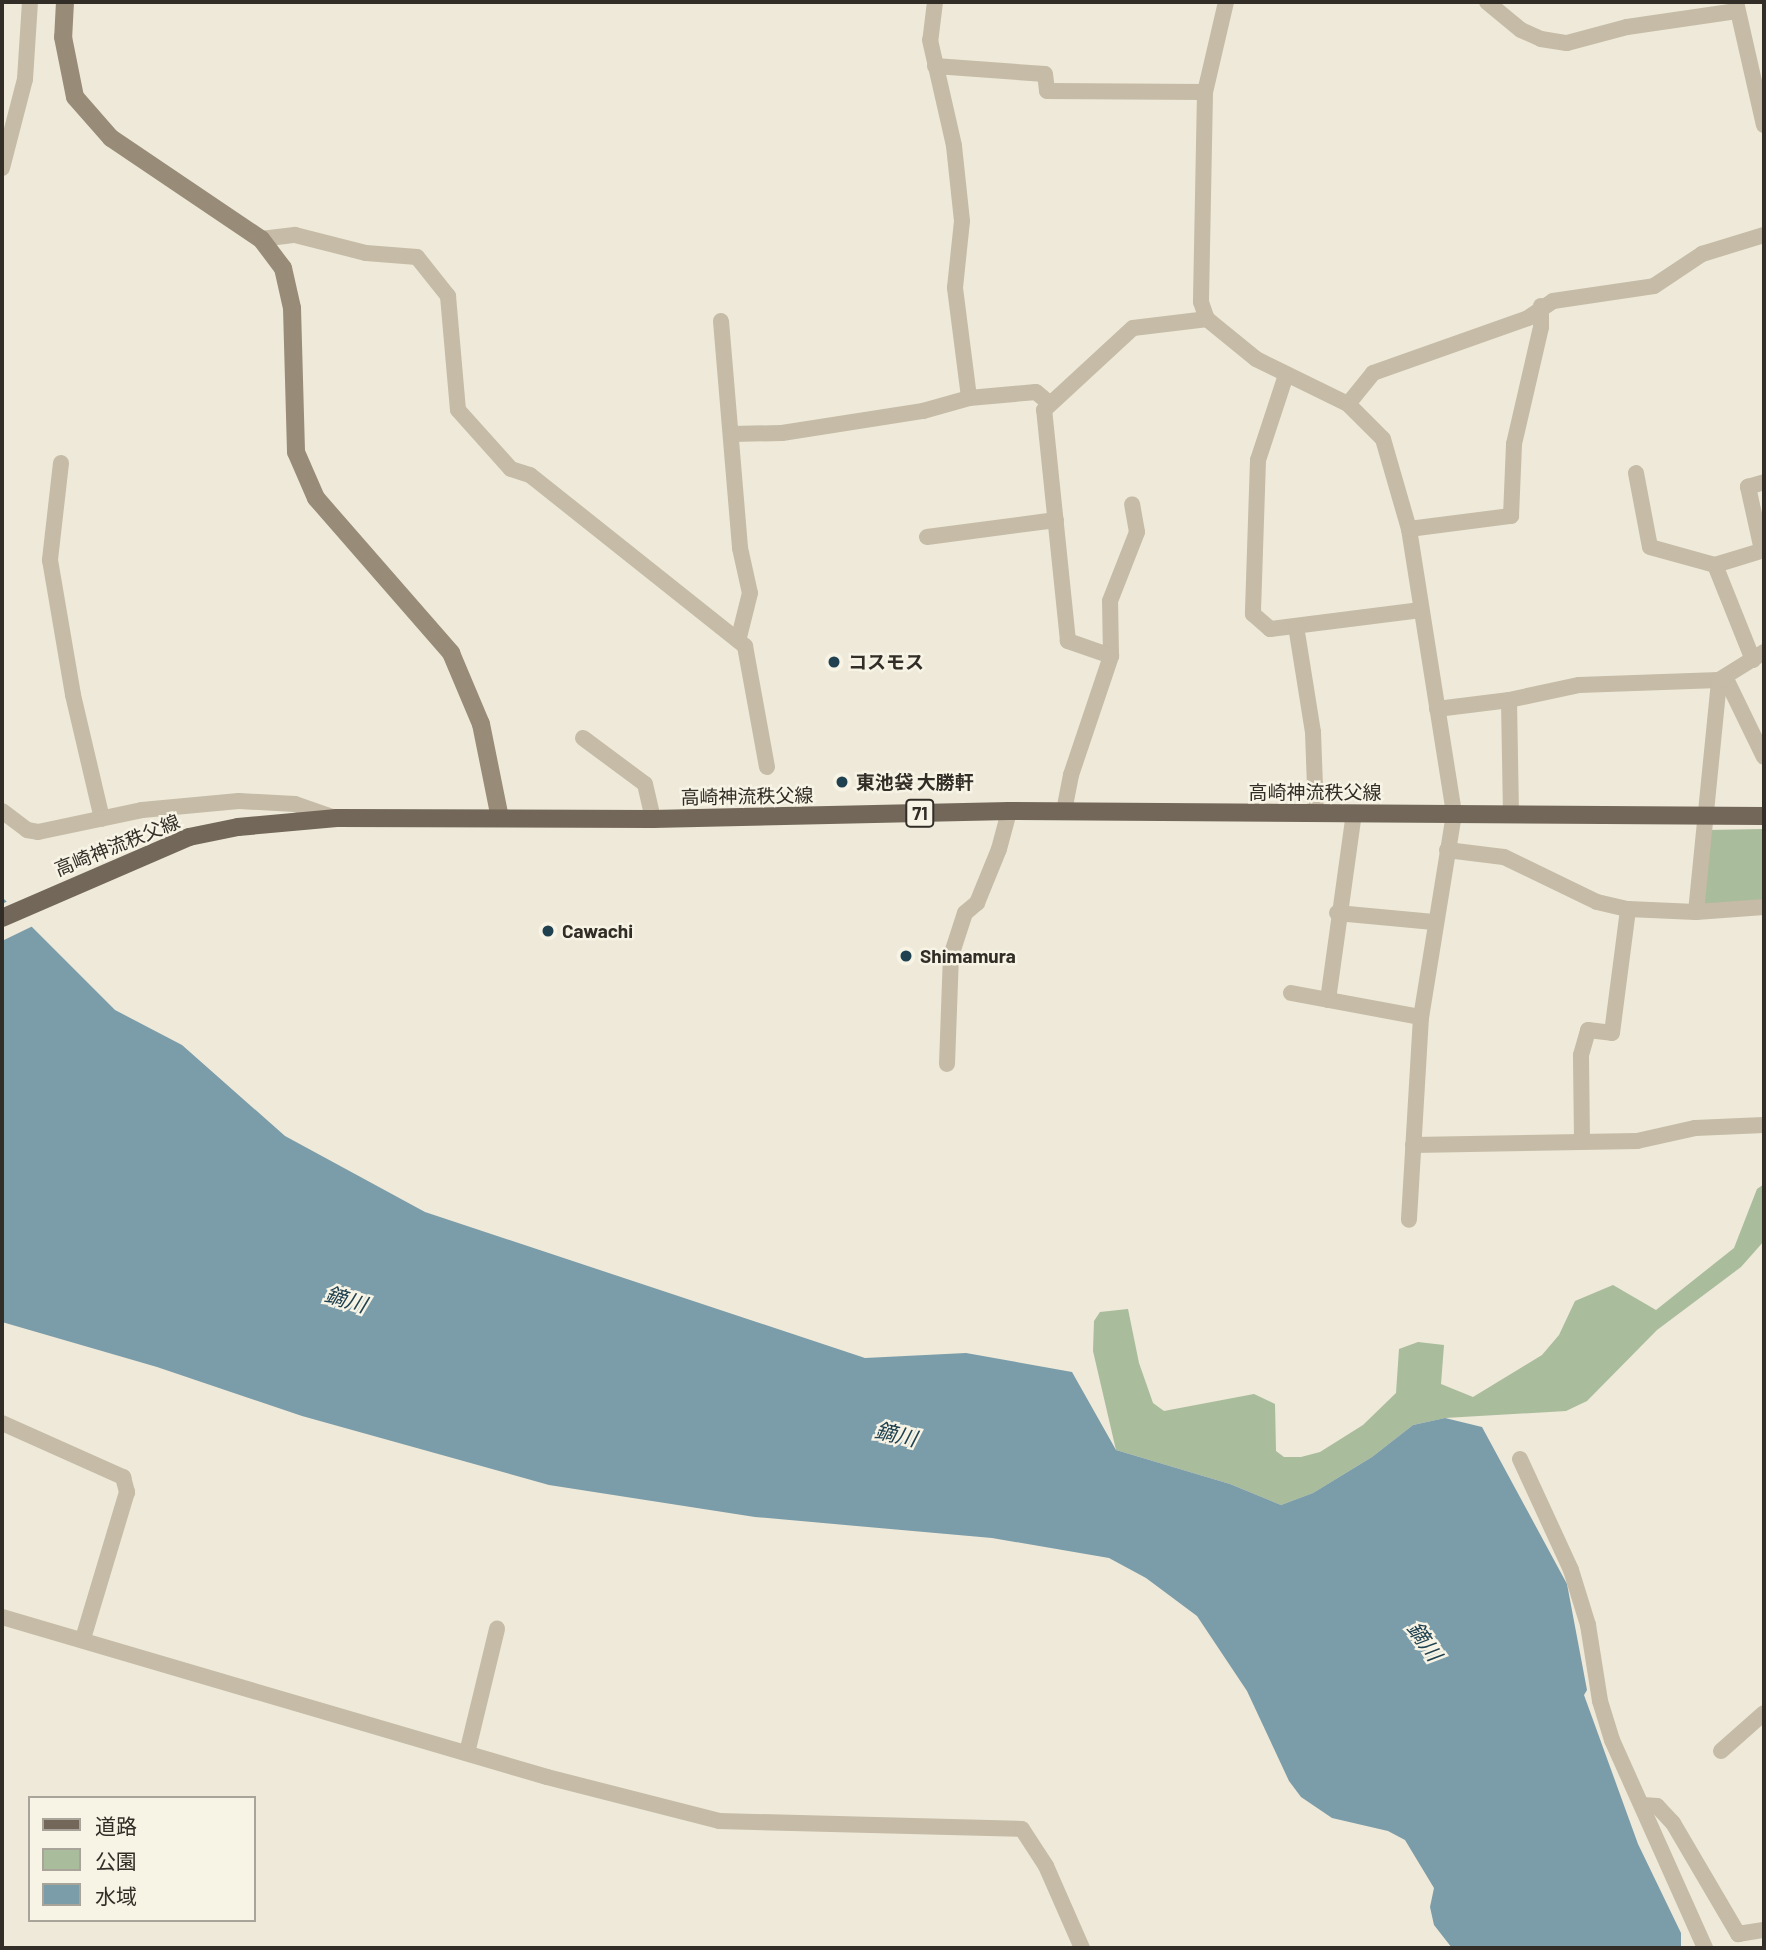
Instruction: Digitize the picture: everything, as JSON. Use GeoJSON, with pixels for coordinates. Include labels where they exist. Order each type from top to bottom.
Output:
{"type":"FeatureCollection","features":[{"type":"Feature","properties":{"kind":"main road","name":"高崎神流秩父線"},"geometry":{"type":"LineString","coordinates":[[2,918],[85,878],[200,834],[337,818],[653,819],[1009,811],[1704,818],[1764,816]]}},
{"type":"Feature","properties":{"kind":"street"},"geometry":{"type":"LineString","coordinates":[[2,168],[25,79],[30,2]]}},
{"type":"Feature","properties":{"kind":"street"},"geometry":{"type":"LineString","coordinates":[[65,2],[63,37],[75,97],[111,138],[261,239],[283,268],[292,308],[296,452],[316,498],[451,653],[481,724],[500,818]]}},
{"type":"Feature","properties":{"kind":"street"},"geometry":{"type":"LineString","coordinates":[[935,2],[930,40],[954,146],[962,221],[955,288],[969,398]]}},
{"type":"Feature","properties":{"kind":"street"},"geometry":{"type":"LineString","coordinates":[[1226,2],[1205,92],[1199,281],[1207,318],[1256,359],[1348,404],[1382,439],[1409,529],[1454,814],[1420,1017],[1409,1220]]}},
{"type":"Feature","properties":{"kind":"street"},"geometry":{"type":"LineString","coordinates":[[1487,2],[1521,30],[1541,40],[1567,43],[1627,27],[1736,6],[1759,85],[1764,125]]}},
{"type":"Feature","properties":{"kind":"street"},"geometry":{"type":"LineString","coordinates":[[934,66],[1045,74],[1047,91],[1205,92]]}},
{"type":"Feature","properties":{"kind":"street"},"geometry":{"type":"LineString","coordinates":[[261,239],[295,234],[366,253],[418,257],[448,296],[458,410],[471,428],[511,468],[530,475],[738,640],[749,659],[766,767]]}},
{"type":"Feature","properties":{"kind":"street"},"geometry":{"type":"LineString","coordinates":[[1348,404],[1373,373],[1528,318],[1541,306],[1567,298],[1642,290],[1702,254],[1764,235]]}},
{"type":"Feature","properties":{"kind":"street"},"geometry":{"type":"LineString","coordinates":[[1409,529],[1511,516],[1514,444],[1541,327],[1541,306]]}},
{"type":"Feature","properties":{"kind":"street"},"geometry":{"type":"LineString","coordinates":[[1111,656],[1068,641],[1044,410],[1048,402],[1133,328],[1207,318]]}},
{"type":"Feature","properties":{"kind":"street"},"geometry":{"type":"LineString","coordinates":[[721,321],[740,548],[750,593],[738,640]]}},
{"type":"Feature","properties":{"kind":"street"},"geometry":{"type":"LineString","coordinates":[[1286,375],[1258,460],[1258,555],[1251,599],[1260,623],[1270,629],[1421,611]]}},
{"type":"Feature","properties":{"kind":"street"},"geometry":{"type":"LineString","coordinates":[[731,434],[782,433],[923,411],[969,398],[1036,392],[1048,402]]}},
{"type":"Feature","properties":{"kind":"street"},"geometry":{"type":"LineString","coordinates":[[61,463],[50,560],[73,695],[102,819]]}},
{"type":"Feature","properties":{"kind":"street"},"geometry":{"type":"LineString","coordinates":[[1636,473],[1650,547],[1715,565],[1763,550],[1748,487],[1764,482]]}},
{"type":"Feature","properties":{"kind":"street"},"geometry":{"type":"LineString","coordinates":[[1064,811],[1070,775],[1111,656],[1110,601],[1137,532],[1132,503]]}},
{"type":"Feature","properties":{"kind":"street"},"geometry":{"type":"LineString","coordinates":[[927,537],[1056,520]]}},
{"type":"Feature","properties":{"kind":"street"},"geometry":{"type":"LineString","coordinates":[[1715,565],[1758,656],[1719,680]]}},
{"type":"Feature","properties":{"kind":"street"},"geometry":{"type":"LineString","coordinates":[[1296,625],[1313,732],[1316,813]]}},
{"type":"Feature","properties":{"kind":"street"},"geometry":{"type":"LineString","coordinates":[[1437,709],[1509,700],[1579,685],[1719,680],[1728,683],[1764,757]]}},
{"type":"Feature","properties":{"kind":"street"},"geometry":{"type":"LineString","coordinates":[[1696,912],[1719,680]]}},
{"type":"Feature","properties":{"kind":"street"},"geometry":{"type":"LineString","coordinates":[[1509,700],[1511,815]]}},
{"type":"Feature","properties":{"kind":"street"},"geometry":{"type":"LineString","coordinates":[[583,738],[645,784],[653,819]]}},
{"type":"Feature","properties":{"kind":"street"},"geometry":{"type":"LineString","coordinates":[[2,811],[27,830],[38,832],[142,810],[239,801],[295,804],[337,818]]}},
{"type":"Feature","properties":{"kind":"street"},"geometry":{"type":"LineString","coordinates":[[947,1064],[951,956],[964,913],[977,902],[999,849],[1009,811]]}},
{"type":"Feature","properties":{"kind":"street"},"geometry":{"type":"LineString","coordinates":[[1328,1000],[1337,913],[1354,813]]}},
{"type":"Feature","properties":{"kind":"street"},"geometry":{"type":"LineString","coordinates":[[1447,850],[1504,857],[1597,902],[1628,909],[1696,912],[1764,907]]}},
{"type":"Feature","properties":{"kind":"street"},"geometry":{"type":"LineString","coordinates":[[1582,1140],[1581,1055],[1588,1030],[1612,1033],[1628,909]]}},
{"type":"Feature","properties":{"kind":"street"},"geometry":{"type":"LineString","coordinates":[[1337,913],[1434,922]]}},
{"type":"Feature","properties":{"kind":"street"},"geometry":{"type":"LineString","coordinates":[[1291,993],[1420,1017]]}},
{"type":"Feature","properties":{"kind":"street"},"geometry":{"type":"LineString","coordinates":[[1413,1145],[1582,1140],[1637,1142],[1695,1128],[1764,1125]]}},
{"type":"Feature","properties":{"kind":"street"},"geometry":{"type":"LineString","coordinates":[[2,1423],[123,1477],[127,1492],[83,1639]]}},
{"type":"Feature","properties":{"kind":"street"},"geometry":{"type":"LineString","coordinates":[[1520,1459],[1571,1570],[1588,1625],[1600,1702],[1612,1740],[1705,1948]]}},
{"type":"Feature","properties":{"kind":"street"},"geometry":{"type":"LineString","coordinates":[[2,1617],[467,1753],[719,1821],[1022,1829],[1046,1866],[1082,1948]]}},
{"type":"Feature","properties":{"kind":"street"},"geometry":{"type":"LineString","coordinates":[[467,1753],[497,1629]]}},
{"type":"Feature","properties":{"kind":"street"},"geometry":{"type":"LineString","coordinates":[[1721,1751],[1764,1713]]}},
{"type":"Feature","properties":{"kind":"street"},"geometry":{"type":"LineString","coordinates":[[1643,1805],[1657,1806],[1673,1823],[1738,1934],[1764,1930]]}},
{"type":"Feature","properties":{"kind":"green space"},"geometry":{"type":"Polygon","coordinates":[[[1764,829],[1764,901],[1707,908],[1702,900],[1708,830],[1764,829]]]}},
{"type":"Feature","properties":{"kind":"green space"},"geometry":{"type":"Polygon","coordinates":[[[1764,1184],[1764,1241],[1741,1267],[1657,1330],[1587,1401],[1566,1411],[1445,1418],[1413,1425],[1372,1457],[1313,1493],[1281,1505],[1230,1484],[1116,1450],[1093,1351],[1094,1321],[1100,1312],[1128,1309],[1139,1363],[1153,1403],[1164,1411],[1254,1394],[1275,1404],[1276,1451],[1284,1457],[1301,1457],[1320,1452],[1363,1425],[1396,1393],[1399,1349],[1418,1342],[1444,1345],[1441,1384],[1473,1397],[1542,1355],[1559,1335],[1575,1301],[1613,1285],[1656,1310],[1734,1248],[1757,1189],[1764,1184]]]}},
{"type":"Feature","properties":{"kind":"water","name":"鏑川"},"geometry":{"type":"Polygon","coordinates":[[[2,897],[115,1010],[182,1045],[285,1136],[425,1212],[865,1358],[966,1353],[1072,1372],[1116,1450],[1230,1484],[1281,1505],[1313,1493],[1372,1457],[1413,1425],[1445,1418],[1482,1427],[1567,1584],[1587,1690],[1584,1695],[1638,1844],[1681,1933],[1681,1948],[1452,1948],[1434,1925],[1430,1907],[1434,1888],[1405,1840],[1388,1831],[1332,1818],[1301,1797],[1289,1781],[1247,1691],[1197,1616],[1146,1578],[1109,1558],[992,1538],[755,1517],[549,1485],[302,1416],[157,1367],[2,1322],[2,897]]]}},
{"type":"Feature","properties":{"kind":"pier"},"geometry":{"type":"Polygon","coordinates":[[[10,900],[35,925],[2,941],[2,904],[10,900]]]}},
{"type":"Feature","properties":{"kind":"place","name":"コスモス"},"geometry":{"type":"Point","coordinates":[834,662]}},
{"type":"Feature","properties":{"kind":"place","name":"東池袋 大勝軒"},"geometry":{"type":"Point","coordinates":[842,782]}},
{"type":"Feature","properties":{"kind":"place","name":"Cawachi"},"geometry":{"type":"Point","coordinates":[548,931]}},
{"type":"Feature","properties":{"kind":"place","name":"Shimamura"},"geometry":{"type":"Point","coordinates":[906,956]}}]}
